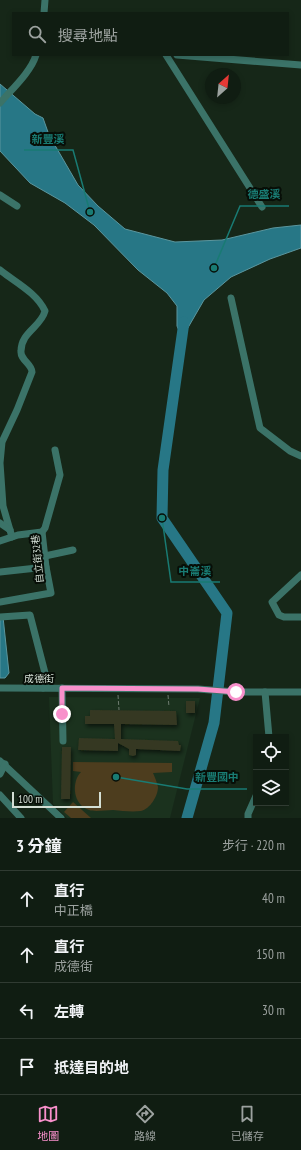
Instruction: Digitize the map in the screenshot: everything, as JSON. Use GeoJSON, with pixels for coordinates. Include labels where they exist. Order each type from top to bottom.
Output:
{"type":"FeatureCollection","features":[{"type":"Feature","properties":{"kind":"street"},"geometry":{"type":"LineString","coordinates":[[44,12],[45,0]]}},
{"type":"Feature","properties":{"kind":"street"},"geometry":{"type":"LineString","coordinates":[[0,103],[27,71],[36,56]]}},
{"type":"Feature","properties":{"kind":"street"},"geometry":{"type":"LineString","coordinates":[[167,56],[262,207]]}},
{"type":"Feature","properties":{"kind":"street"},"geometry":{"type":"LineString","coordinates":[[189,56],[301,65]]}},
{"type":"Feature","properties":{"kind":"street"},"geometry":{"type":"LineString","coordinates":[[0,195],[17,206]]}},
{"type":"Feature","properties":{"kind":"street"},"geometry":{"type":"LineString","coordinates":[[0,270],[35,296],[42,303],[45,311],[42,320],[26,335],[22,342],[20,351],[21,356],[23,360],[32,368],[32,372],[2,442],[0,463],[1,505],[12,537]]}},
{"type":"Feature","properties":{"kind":"street"},"geometry":{"type":"LineString","coordinates":[[230,298],[260,428],[290,451],[301,456]]}},
{"type":"Feature","properties":{"kind":"street","name":"自立街32巷"},"geometry":{"type":"LineString","coordinates":[[0,602],[52,593],[46,566],[42,532],[45,528],[60,475],[55,450]]}},
{"type":"Feature","properties":{"kind":"street"},"geometry":{"type":"LineString","coordinates":[[0,523],[10,530]]}},
{"type":"Feature","properties":{"kind":"street"},"geometry":{"type":"LineString","coordinates":[[1,543],[12,537],[42,532]]}},
{"type":"Feature","properties":{"kind":"street"},"geometry":{"type":"LineString","coordinates":[[45,556],[73,550]]}},
{"type":"Feature","properties":{"kind":"street"},"geometry":{"type":"LineString","coordinates":[[0,572],[46,566]]}},
{"type":"Feature","properties":{"kind":"street"},"geometry":{"type":"LineString","coordinates":[[301,575],[272,602],[279,615],[284,617],[301,617]]}},
{"type":"Feature","properties":{"kind":"street"},"geometry":{"type":"LineString","coordinates":[[0,617],[30,614],[45,673],[43,688]]}},
{"type":"Feature","properties":{"kind":"street","name":"成德街"},"geometry":{"type":"LineString","coordinates":[[0,688],[198,689],[236,692],[265,692]]}},
{"type":"Feature","properties":{"kind":"street"},"geometry":{"type":"LineString","coordinates":[[62,688],[63,741]]}},
{"type":"Feature","properties":{"kind":"street"},"geometry":{"type":"LineString","coordinates":[[269,734],[265,692],[301,692]]}},
{"type":"Feature","properties":{"kind":"street"},"geometry":{"type":"LineString","coordinates":[[0,774],[2,762]]}},
{"type":"Feature","properties":{"kind":"street"},"geometry":{"type":"LineString","coordinates":[[2,762],[61,818]]}},
{"type":"Feature","properties":{"kind":"street"},"geometry":{"type":"LineString","coordinates":[[0,795],[22,818]]}},
{"type":"Feature","properties":{"kind":"street"},"geometry":{"type":"LineString","coordinates":[[248,818],[248,814],[253,803]]}},
{"type":"Feature","properties":{"kind":"path"},"geometry":{"type":"LineString","coordinates":[[118,688],[119,710]]}},
{"type":"Feature","properties":{"kind":"path"},"geometry":{"type":"LineString","coordinates":[[168,689],[169,707]]}},
{"type":"Feature","properties":{"kind":"shaded area"},"geometry":{"type":"Polygon","coordinates":[[[49,697],[200,698],[170,818],[67,818],[53,804],[49,697]]]}},
{"type":"Feature","properties":{"kind":"shaded area"},"geometry":{"type":"Polygon","coordinates":[[[73,762],[172,763],[172,772],[153,773],[158,785],[158,791],[153,802],[144,810],[91,811],[80,803],[75,793],[76,781],[81,772],[73,771],[73,762]]]}},
{"type":"Feature","properties":{"kind":"shaded area"},"geometry":{"type":"Polygon","coordinates":[[[73,802],[91,818],[71,818],[64,812],[73,802]]]}},
{"type":"Feature","properties":{"kind":"water"},"geometry":{"type":"Polygon","coordinates":[[[0,84],[35,114],[43,118],[49,135],[78,185],[98,206],[125,229],[175,242],[222,240],[273,228],[301,225],[301,248],[270,259],[231,277],[204,300],[182,338],[177,326],[177,306],[167,293],[138,270],[94,225],[65,203],[30,183],[0,151],[0,84]]]}},
{"type":"Feature","properties":{"kind":"water"},"geometry":{"type":"Polygon","coordinates":[[[0,617],[3,617],[9,673],[5,678],[0,678],[0,617]]]}},
{"type":"Feature","properties":{"kind":"building"},"geometry":{"type":"Polygon","coordinates":[[[186,701],[195,701],[195,713],[186,713],[186,701]]]}},
{"type":"Feature","properties":{"kind":"building"},"geometry":{"type":"Polygon","coordinates":[[[90,710],[176,711],[177,725],[121,724],[121,739],[178,741],[179,745],[181,745],[180,751],[136,749],[136,755],[133,756],[129,755],[129,749],[118,743],[118,751],[78,750],[79,738],[115,739],[114,724],[85,724],[85,716],[90,716],[90,710]]]}},
{"type":"Feature","properties":{"kind":"building"},"geometry":{"type":"Polygon","coordinates":[[[62,747],[71,747],[70,799],[61,799],[62,747]]]}},
{"type":"Feature","properties":{"kind":"waterway"},"geometry":{"type":"LineString","coordinates":[[184,322],[163,470],[162,518],[227,613],[214,723],[187,818]]}},
{"type":"Feature","properties":{"kind":"place","name":"新豐溪"},"geometry":{"type":"Point","coordinates":[90,212]}},
{"type":"Feature","properties":{"kind":"place","name":"德盛溪"},"geometry":{"type":"Point","coordinates":[214,268]}},
{"type":"Feature","properties":{"kind":"place","name":"中崙溪"},"geometry":{"type":"Point","coordinates":[162,518]}},
{"type":"Feature","properties":{"kind":"place","name":"新豐國中"},"geometry":{"type":"Point","coordinates":[116,777]}},
{"type":"Feature","properties":{"kind":"route"},"geometry":{"type":"LineString","coordinates":[[62,714],[62,688],[198,689],[236,692]]}}]}
